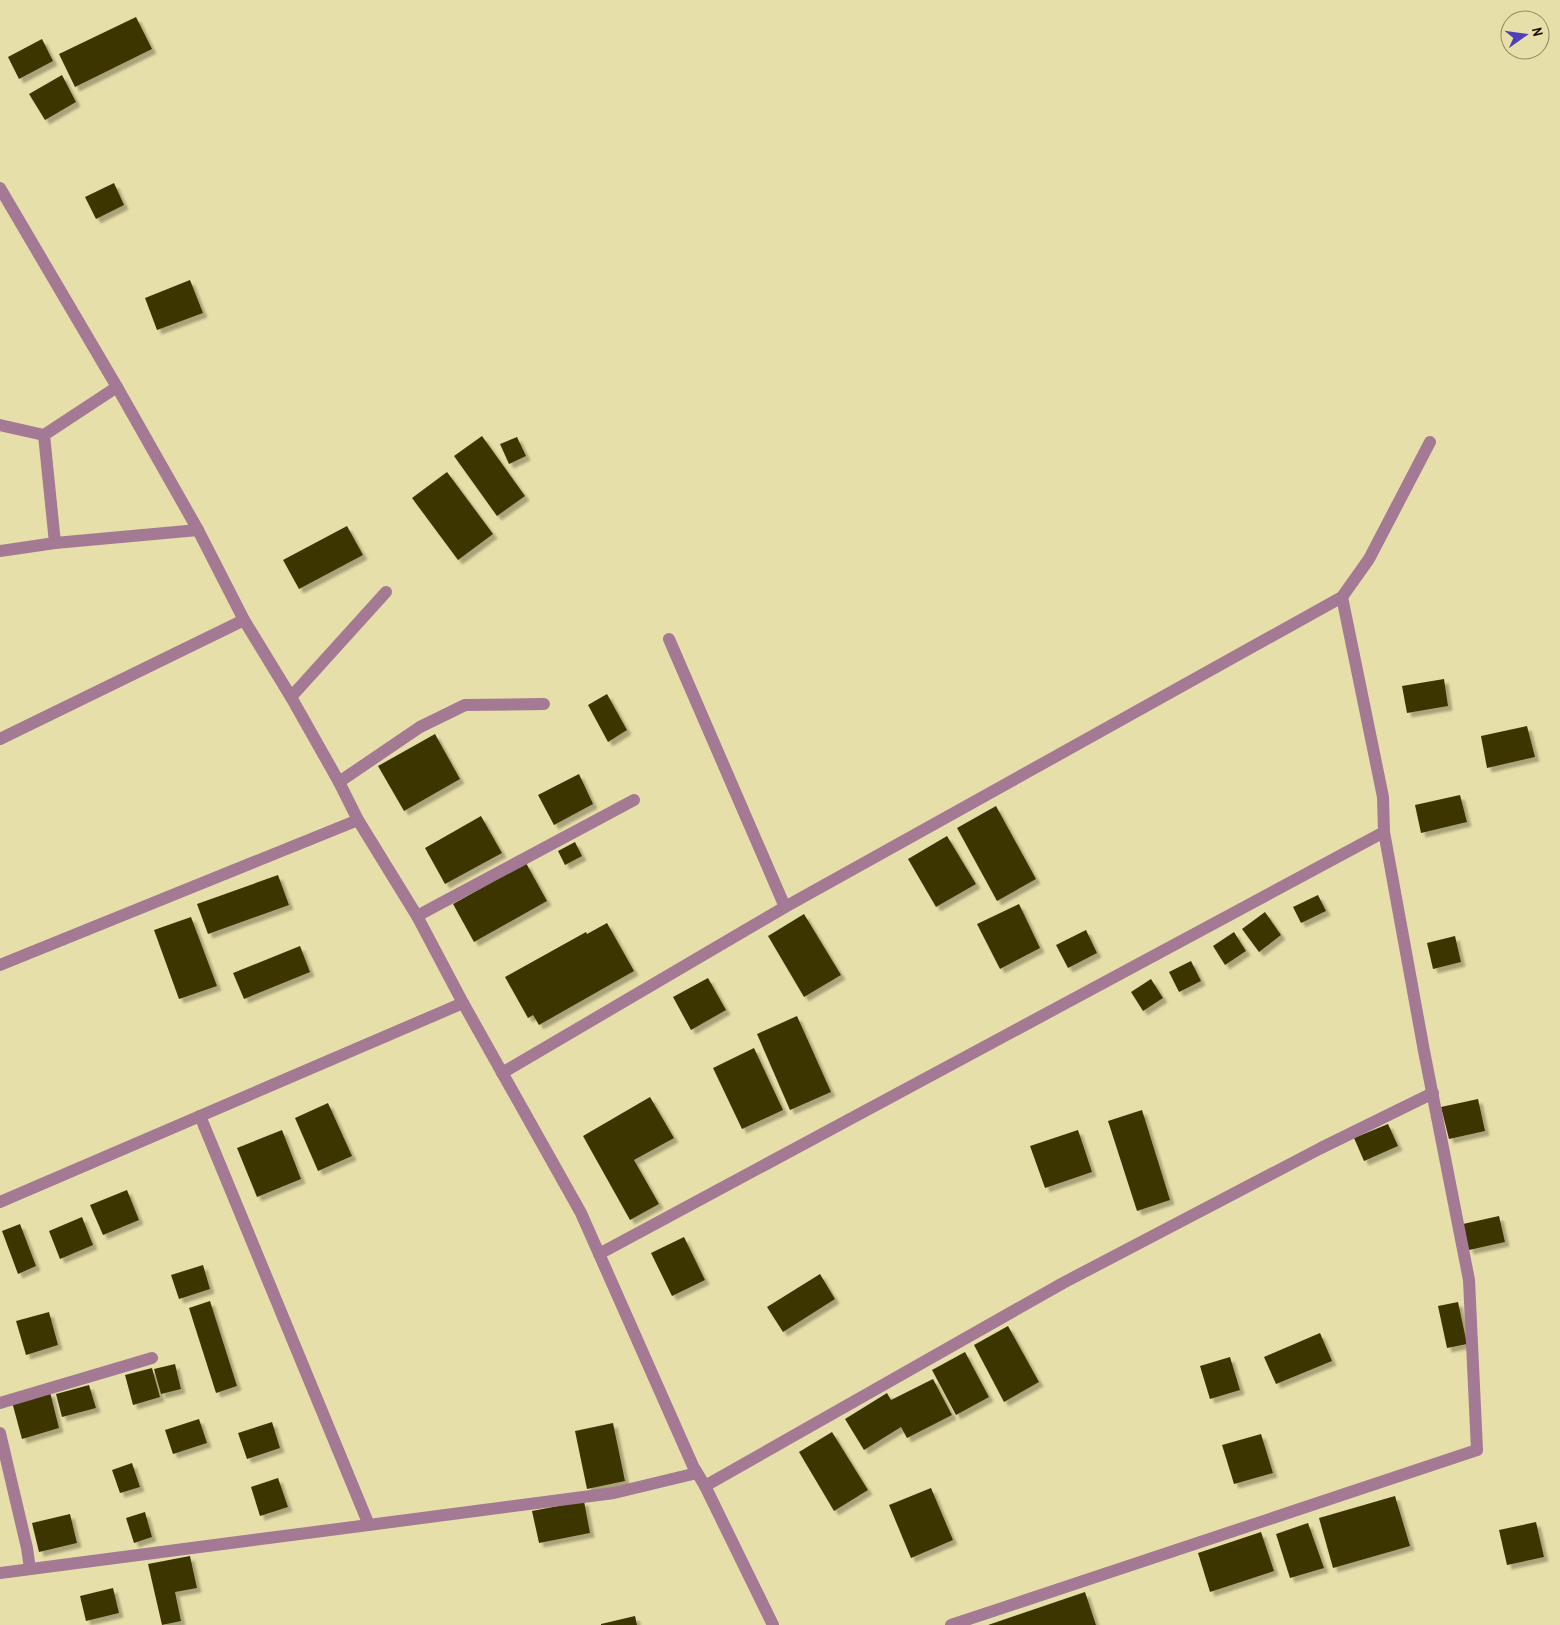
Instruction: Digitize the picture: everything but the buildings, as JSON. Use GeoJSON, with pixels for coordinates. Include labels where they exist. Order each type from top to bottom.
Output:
{"type":"FeatureCollection","features":[{"type":"Feature","properties":{"kind":"street"},"geometry":{"type":"LineString","coordinates":[[0,188],[117,387],[198,530],[244,620],[291,697],[358,820],[417,916],[463,1003],[581,1213],[697,1473],[773,1625]]}},
{"type":"Feature","properties":{"kind":"street"},"geometry":{"type":"LineString","coordinates":[[0,425],[44,435],[117,387]]}},
{"type":"Feature","properties":{"kind":"street"},"geometry":{"type":"LineString","coordinates":[[44,435],[55,543]]}},
{"type":"Feature","properties":{"kind":"street"},"geometry":{"type":"LineString","coordinates":[[502,1072],[786,907],[1342,597],[1369,559],[1430,442]]}},
{"type":"Feature","properties":{"kind":"street"},"geometry":{"type":"LineString","coordinates":[[0,551],[55,543],[198,530]]}},
{"type":"Feature","properties":{"kind":"street"},"geometry":{"type":"LineString","coordinates":[[291,697],[386,592]]}},
{"type":"Feature","properties":{"kind":"street"},"geometry":{"type":"LineString","coordinates":[[951,1625],[1477,1450],[1469,1280],[1384,832],[1383,797],[1342,597]]}},
{"type":"Feature","properties":{"kind":"street"},"geometry":{"type":"LineString","coordinates":[[0,739],[244,620]]}},
{"type":"Feature","properties":{"kind":"street"},"geometry":{"type":"LineString","coordinates":[[669,639],[786,907]]}},
{"type":"Feature","properties":{"kind":"street"},"geometry":{"type":"LineString","coordinates":[[339,782],[420,727],[466,705],[544,704]]}},
{"type":"Feature","properties":{"kind":"street"},"geometry":{"type":"LineString","coordinates":[[417,916],[634,800]]}},
{"type":"Feature","properties":{"kind":"street"},"geometry":{"type":"LineString","coordinates":[[0,966],[358,820]]}},
{"type":"Feature","properties":{"kind":"street"},"geometry":{"type":"LineString","coordinates":[[599,1254],[1384,832]]}},
{"type":"Feature","properties":{"kind":"street"},"geometry":{"type":"LineString","coordinates":[[0,1202],[463,1003]]}},
{"type":"Feature","properties":{"kind":"street"},"geometry":{"type":"LineString","coordinates":[[705,1486],[1063,1283],[1321,1148],[1432,1093]]}},
{"type":"Feature","properties":{"kind":"street"},"geometry":{"type":"LineString","coordinates":[[200,1116],[369,1525]]}},
{"type":"Feature","properties":{"kind":"street"},"geometry":{"type":"LineString","coordinates":[[0,1403],[152,1358]]}},
{"type":"Feature","properties":{"kind":"street"},"geometry":{"type":"LineString","coordinates":[[0,1433],[27,1548],[30,1569]]}},
{"type":"Feature","properties":{"kind":"street"},"geometry":{"type":"LineString","coordinates":[[0,1573],[614,1493],[697,1473]]}}]}
